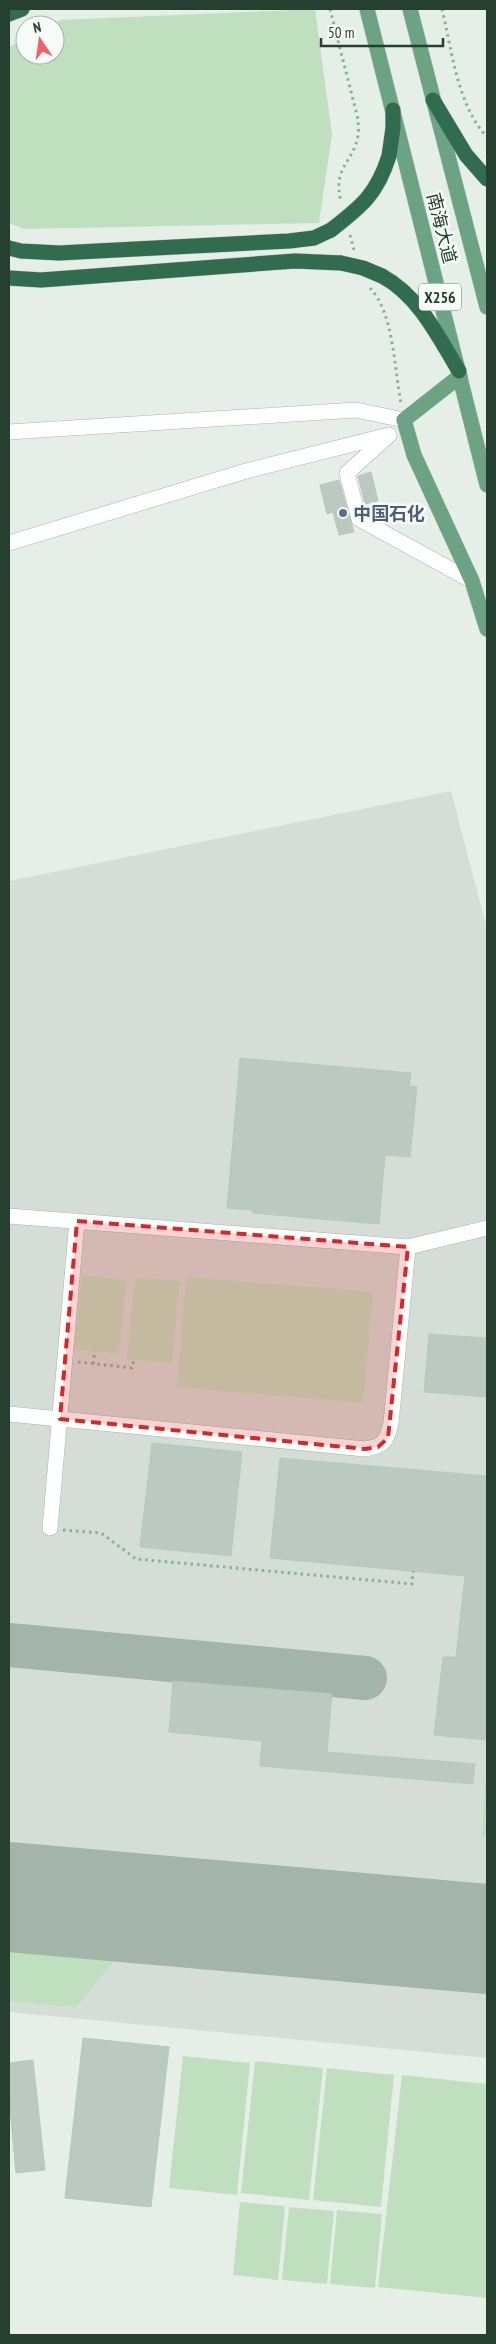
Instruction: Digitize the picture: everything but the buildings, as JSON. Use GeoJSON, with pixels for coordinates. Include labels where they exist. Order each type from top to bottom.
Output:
{"type":"FeatureCollection","features":[{"type":"Feature","properties":{"kind":"highway"},"geometry":{"type":"LineString","coordinates":[[9,14],[22,9]]}},
{"type":"Feature","properties":{"kind":"highway"},"geometry":{"type":"LineString","coordinates":[[432,100],[466,155],[487,180]]}},
{"type":"Feature","properties":{"kind":"highway"},"geometry":{"type":"LineString","coordinates":[[9,248],[21,251],[59,253],[289,242],[314,238],[331,230],[358,209],[372,194],[382,178],[389,156],[393,128],[392,110]]}},
{"type":"Feature","properties":{"kind":"highway"},"geometry":{"type":"LineString","coordinates":[[9,278],[41,280],[295,261],[340,263],[363,268],[396,283],[419,306],[459,373]]}},
{"type":"Feature","properties":{"kind":"main road","name":"南海大道"},"geometry":{"type":"LineString","coordinates":[[367,9],[487,485]]}},
{"type":"Feature","properties":{"kind":"main road","name":"南海大道"},"geometry":{"type":"LineString","coordinates":[[410,9],[487,307]]}},
{"type":"Feature","properties":{"kind":"main road"},"geometry":{"type":"LineString","coordinates":[[459,373],[404,420],[414,454],[472,582],[487,629]]}},
{"type":"Feature","properties":{"kind":"main road"},"geometry":{"type":"LineString","coordinates":[[472,582],[487,596]]}},
{"type":"Feature","properties":{"kind":"street"},"geometry":{"type":"LineString","coordinates":[[9,432],[356,410],[404,420]]}},
{"type":"Feature","properties":{"kind":"street"},"geometry":{"type":"LineString","coordinates":[[404,420],[348,473],[359,518],[472,582]]}},
{"type":"Feature","properties":{"kind":"street"},"geometry":{"type":"LineString","coordinates":[[9,542],[246,471],[388,435]]}},
{"type":"Feature","properties":{"kind":"street"},"geometry":{"type":"LineString","coordinates":[[9,1216],[408,1247],[487,1228]]}},
{"type":"Feature","properties":{"kind":"street"},"geometry":{"type":"LineString","coordinates":[[50,1528],[77,1221]]}},
{"type":"Feature","properties":{"kind":"street"},"geometry":{"type":"LineString","coordinates":[[9,1414],[365,1449],[378,1447],[388,1438],[391,1423],[408,1247]]}},
{"type":"Feature","properties":{"kind":"path"},"geometry":{"type":"LineString","coordinates":[[330,9],[358,119]]}},
{"type":"Feature","properties":{"kind":"path"},"geometry":{"type":"LineString","coordinates":[[442,9],[463,94],[479,128],[487,137]]}},
{"type":"Feature","properties":{"kind":"path"},"geometry":{"type":"LineString","coordinates":[[93,1364],[94,1351]]}},
{"type":"Feature","properties":{"kind":"path"},"geometry":{"type":"LineString","coordinates":[[65,1361],[132,1368],[134,1359]]}},
{"type":"Feature","properties":{"kind":"path"},"geometry":{"type":"LineString","coordinates":[[50,1528],[101,1533],[136,1559],[412,1584],[414,1572]]}},
{"type":"Feature","properties":{"kind":"highlighted area"},"geometry":{"type":"Polygon","coordinates":[[[77,1221],[408,1247],[388,1438],[378,1447],[365,1449],[60,1419],[77,1221]]]}},
{"type":"Feature","properties":{"kind":"shaded area"},"geometry":{"type":"Polygon","coordinates":[[[451,791],[487,929],[487,1759],[483,1834],[487,1835],[487,2058],[9,2012],[9,881],[451,791]]]}},
{"type":"Feature","properties":{"kind":"green space"},"geometry":{"type":"Polygon","coordinates":[[[315,9],[332,134],[319,223],[24,229],[9,223],[9,47],[15,44],[15,65],[65,65],[65,20],[315,9]]]}},
{"type":"Feature","properties":{"kind":"green space"},"geometry":{"type":"Polygon","coordinates":[[[82,1275],[126,1280],[119,1354],[74,1349],[82,1275]]]}},
{"type":"Feature","properties":{"kind":"green space"},"geometry":{"type":"Polygon","coordinates":[[[186,1277],[373,1292],[363,1403],[177,1387],[186,1277]]]}},
{"type":"Feature","properties":{"kind":"green space"},"geometry":{"type":"Polygon","coordinates":[[[135,1278],[180,1281],[172,1363],[127,1359],[135,1278]]]}},
{"type":"Feature","properties":{"kind":"green space"},"geometry":{"type":"Polygon","coordinates":[[[487,1759],[487,1835],[482,1835],[487,1759]]]}},
{"type":"Feature","properties":{"kind":"green space"},"geometry":{"type":"Polygon","coordinates":[[[9,1921],[138,1932],[76,2007],[9,2001],[9,1921]]]}},
{"type":"Feature","properties":{"kind":"green space"},"geometry":{"type":"Polygon","coordinates":[[[183,2056],[250,2063],[237,2195],[169,2188],[183,2056]]]}},
{"type":"Feature","properties":{"kind":"green space"},"geometry":{"type":"Polygon","coordinates":[[[255,2061],[323,2068],[309,2200],[241,2193],[255,2061]]]}},
{"type":"Feature","properties":{"kind":"green space"},"geometry":{"type":"Polygon","coordinates":[[[327,2068],[394,2075],[381,2207],[313,2200],[327,2068]]]}},
{"type":"Feature","properties":{"kind":"green space"},"geometry":{"type":"Polygon","coordinates":[[[402,2075],[487,2084],[487,2298],[378,2287],[402,2075]]]}},
{"type":"Feature","properties":{"kind":"green space"},"geometry":{"type":"Polygon","coordinates":[[[240,2202],[285,2206],[278,2280],[233,2275],[240,2202]]]}},
{"type":"Feature","properties":{"kind":"green space"},"geometry":{"type":"Polygon","coordinates":[[[289,2207],[334,2211],[327,2284],[282,2280],[289,2207]]]}},
{"type":"Feature","properties":{"kind":"green space"},"geometry":{"type":"Polygon","coordinates":[[[337,2210],[382,2214],[375,2288],[330,2284],[337,2210]]]}},
{"type":"Feature","properties":{"kind":"taxiway"},"geometry":{"type":"LineString","coordinates":[[9,1645],[365,1678]]}},
{"type":"Feature","properties":{"kind":"runway"},"geometry":{"type":"LineString","coordinates":[[9,1897],[487,1939]]}},
{"type":"Feature","properties":{"kind":"place","name":"中国石化"},"geometry":{"type":"Point","coordinates":[343,513]}}]}
